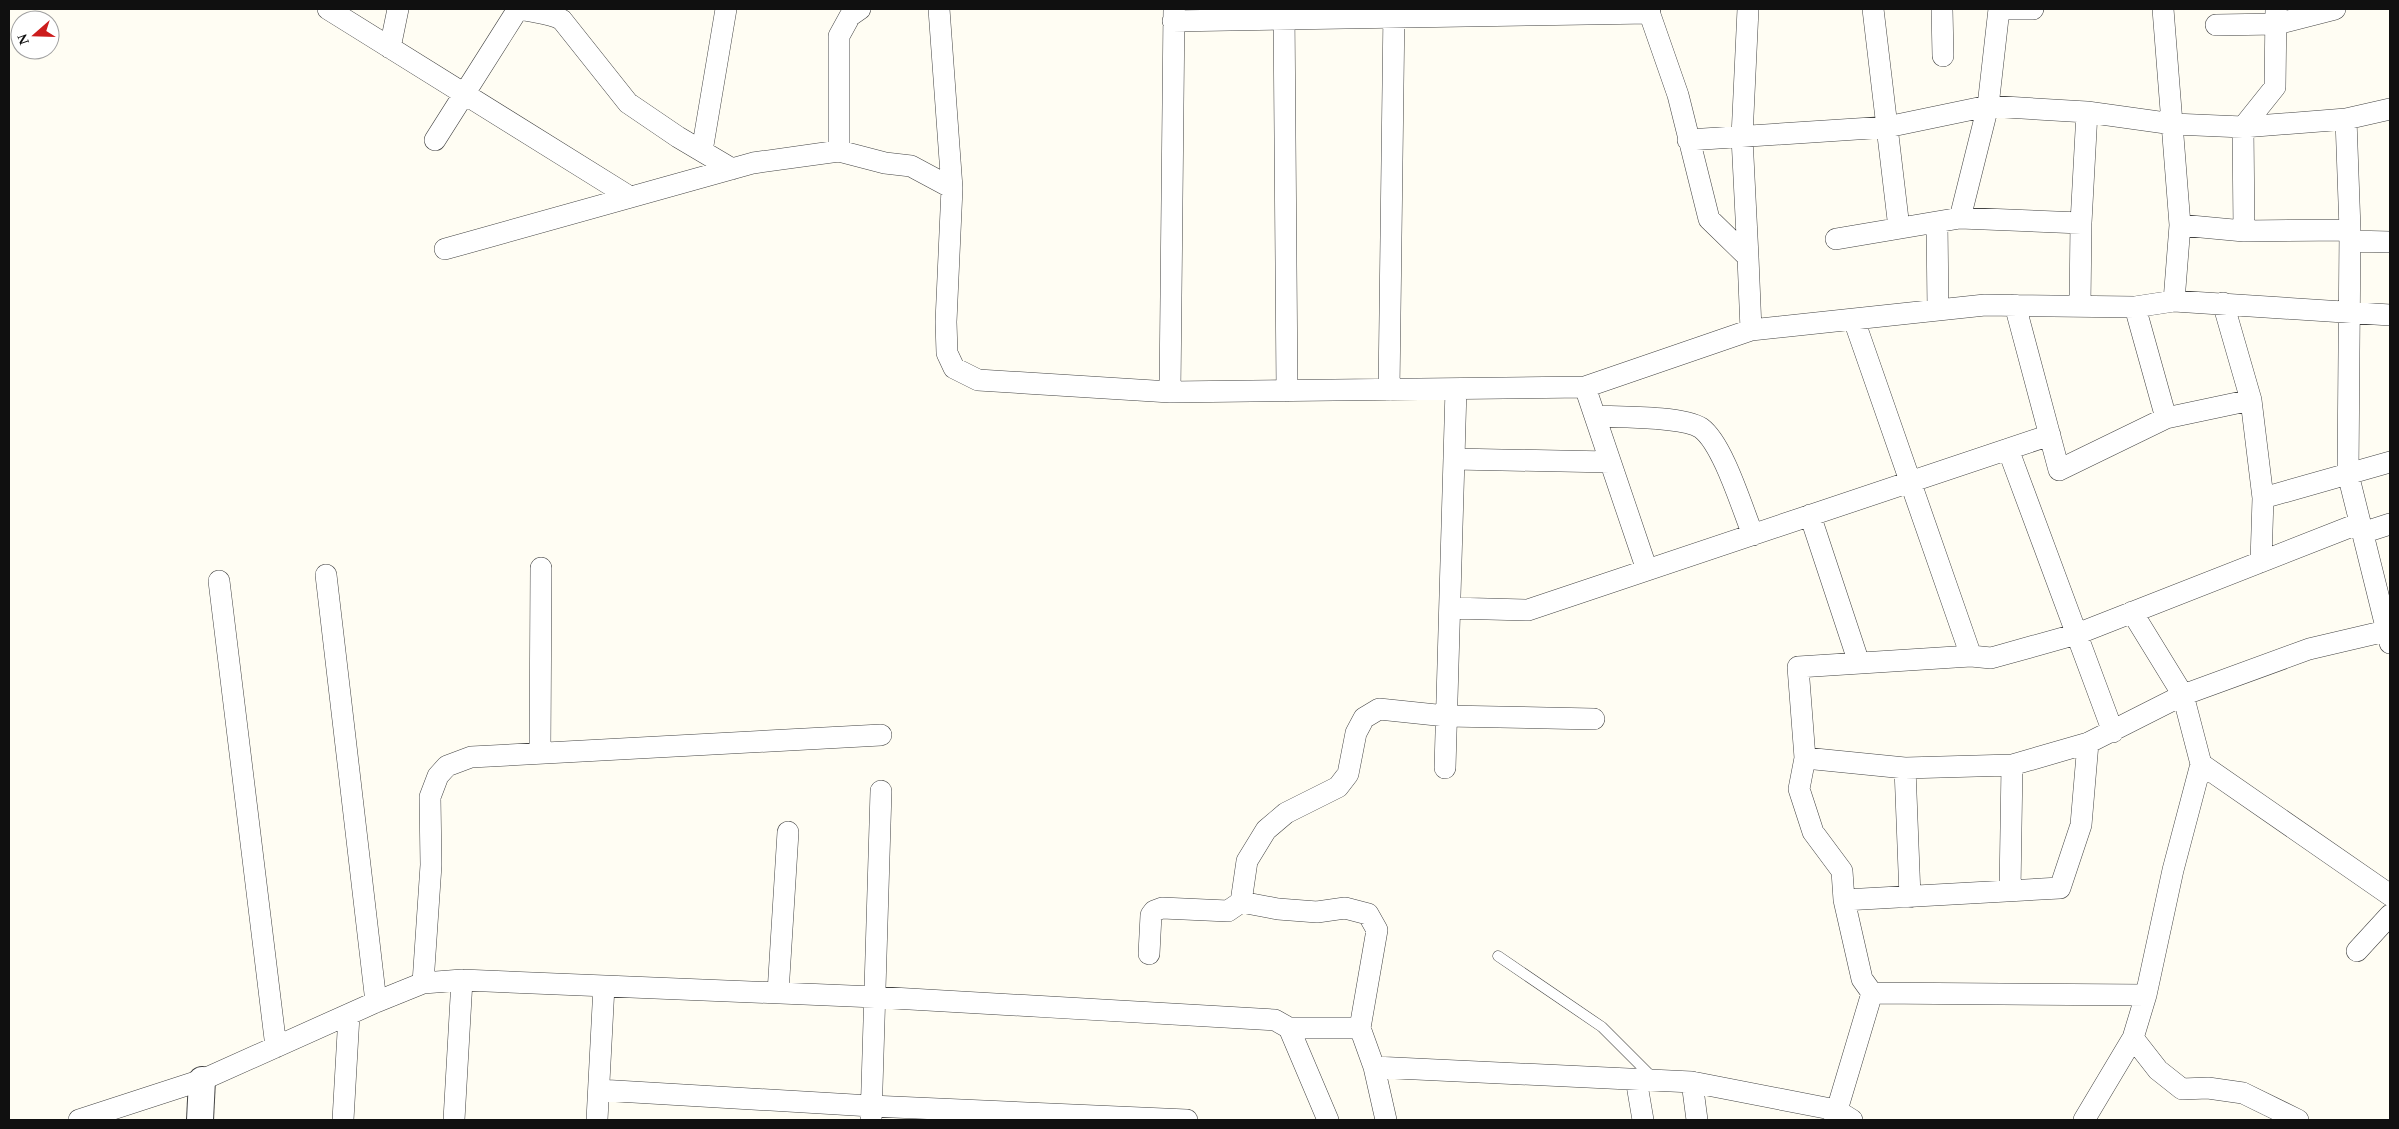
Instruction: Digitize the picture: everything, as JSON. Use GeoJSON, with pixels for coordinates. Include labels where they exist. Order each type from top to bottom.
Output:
{"type":"FeatureCollection","features":[{"type":"Feature","properties":{"kind":"street"},"geometry":{"type":"LineString","coordinates":[[328,9],[630,197]]}},
{"type":"Feature","properties":{"kind":"street"},"geometry":{"type":"LineString","coordinates":[[390,48],[398,9]]}},
{"type":"Feature","properties":{"kind":"street"},"geometry":{"type":"LineString","coordinates":[[435,140],[520,9],[538,14],[554,15],[562,20],[628,103],[702,152],[732,169]]}},
{"type":"Feature","properties":{"kind":"street"},"geometry":{"type":"LineString","coordinates":[[702,152],[726,9]]}},
{"type":"Feature","properties":{"kind":"street"},"geometry":{"type":"LineString","coordinates":[[839,151],[839,36],[850,16],[860,9]]}},
{"type":"Feature","properties":{"kind":"street"},"geometry":{"type":"LineString","coordinates":[[939,9],[952,188],[946,322],[947,353],[954,368],[978,380],[1170,392],[1585,387],[1751,330],[1985,305],[2135,306],[2174,301],[2390,315]]}},
{"type":"Feature","properties":{"kind":"street"},"geometry":{"type":"LineString","coordinates":[[1748,9],[1742,137],[1751,330]]}},
{"type":"Feature","properties":{"kind":"street"},"geometry":{"type":"LineString","coordinates":[[1873,9],[1899,228]]}},
{"type":"Feature","properties":{"kind":"street"},"geometry":{"type":"LineString","coordinates":[[1942,9],[1943,56]]}},
{"type":"Feature","properties":{"kind":"street"},"geometry":{"type":"LineString","coordinates":[[1960,218],[1988,106],[1999,9],[2033,9]]}},
{"type":"Feature","properties":{"kind":"street"},"geometry":{"type":"LineString","coordinates":[[2163,9],[2180,226],[2174,301]]}},
{"type":"Feature","properties":{"kind":"street"},"geometry":{"type":"LineString","coordinates":[[2216,25],[2335,9]]}},
{"type":"Feature","properties":{"kind":"street"},"geometry":{"type":"LineString","coordinates":[[1170,392],[1173,15],[1649,11],[1678,96],[1709,219],[1748,257]]}},
{"type":"Feature","properties":{"kind":"street"},"geometry":{"type":"LineString","coordinates":[[1389,390],[1394,13]]}},
{"type":"Feature","properties":{"kind":"street"},"geometry":{"type":"LineString","coordinates":[[1284,14],[1287,391]]}},
{"type":"Feature","properties":{"kind":"street"},"geometry":{"type":"LineString","coordinates":[[2244,231],[2243,127],[2274,88],[2277,16]]}},
{"type":"Feature","properties":{"kind":"street"},"geometry":{"type":"LineString","coordinates":[[1688,140],[1887,127],[1988,106],[2087,112],[2173,124],[2243,127],[2346,119],[2390,109]]}},
{"type":"Feature","properties":{"kind":"street"},"geometry":{"type":"LineString","coordinates":[[2080,306],[2081,224],[2087,112]]}},
{"type":"Feature","properties":{"kind":"street"},"geometry":{"type":"LineString","coordinates":[[1806,758],[1905,768],[2012,766],[2088,743],[2183,695],[2309,649],[2389,634],[2348,474],[2350,235],[2346,119]]}},
{"type":"Feature","properties":{"kind":"street"},"geometry":{"type":"LineString","coordinates":[[445,249],[753,163],[839,151],[886,164],[911,166],[952,188]]}},
{"type":"Feature","properties":{"kind":"street"},"geometry":{"type":"LineString","coordinates":[[1836,239],[1960,218],[2081,224]]}},
{"type":"Feature","properties":{"kind":"street"},"geometry":{"type":"LineString","coordinates":[[1938,222],[1938,310]]}},
{"type":"Feature","properties":{"kind":"street"},"geometry":{"type":"LineString","coordinates":[[2180,226],[2244,231],[2350,235],[2390,242]]}},
{"type":"Feature","properties":{"kind":"street"},"geometry":{"type":"LineString","coordinates":[[2223,303],[2251,400],[2263,498],[2262,562]]}},
{"type":"Feature","properties":{"kind":"street"},"geometry":{"type":"LineString","coordinates":[[2015,305],[2059,470],[2166,418],[2251,400]]}},
{"type":"Feature","properties":{"kind":"street"},"geometry":{"type":"LineString","coordinates":[[2135,306],[2166,418]]}},
{"type":"Feature","properties":{"kind":"street"},"geometry":{"type":"LineString","coordinates":[[1854,320],[1971,656]]}},
{"type":"Feature","properties":{"kind":"street"},"geometry":{"type":"LineString","coordinates":[[1585,387],[1647,570]]}},
{"type":"Feature","properties":{"kind":"street"},"geometry":{"type":"LineString","coordinates":[[1445,768],[1456,389]]}},
{"type":"Feature","properties":{"kind":"street"},"geometry":{"type":"LineString","coordinates":[[1595,416],[1682,421],[1701,428],[1716,444],[1753,535]]}},
{"type":"Feature","properties":{"kind":"street"},"geometry":{"type":"LineString","coordinates":[[1450,608],[1528,610],[2050,435]]}},
{"type":"Feature","properties":{"kind":"street"},"geometry":{"type":"LineString","coordinates":[[2008,449],[2113,732]]}},
{"type":"Feature","properties":{"kind":"street"},"geometry":{"type":"LineString","coordinates":[[1454,460],[1610,462]]}},
{"type":"Feature","properties":{"kind":"street"},"geometry":{"type":"LineString","coordinates":[[2263,498],[2390,462]]}},
{"type":"Feature","properties":{"kind":"street"},"geometry":{"type":"LineString","coordinates":[[1810,515],[1859,663]]}},
{"type":"Feature","properties":{"kind":"street"},"geometry":{"type":"LineString","coordinates":[[1374,1068],[1692,1082],[1841,1117],[1872,994],[1862,979],[1844,900],[1842,871],[1812,832],[1799,789],[1806,758],[1798,667],[1971,656],[1991,658],[2077,634],[2262,562],[2361,528],[2390,524]]}},
{"type":"Feature","properties":{"kind":"street"},"geometry":{"type":"LineString","coordinates":[[540,753],[541,568]]}},
{"type":"Feature","properties":{"kind":"street"},"geometry":{"type":"LineString","coordinates":[[326,575],[376,1002]]}},
{"type":"Feature","properties":{"kind":"street"},"geometry":{"type":"LineString","coordinates":[[219,581],[276,1047]]}},
{"type":"Feature","properties":{"kind":"street"},"geometry":{"type":"LineString","coordinates":[[2084,1120],[2133,1038],[2146,996],[2173,870],[2201,764],[2183,695],[2132,612]]}},
{"type":"Feature","properties":{"kind":"street"},"geometry":{"type":"LineString","coordinates":[[1241,902],[1247,860],[1266,830],[1286,813],[1338,787],[1348,774],[1356,733],[1364,718],[1379,709],[1446,716],[1594,719]]}},
{"type":"Feature","properties":{"kind":"street"},"geometry":{"type":"LineString","coordinates":[[423,983],[431,865],[430,797],[438,776],[447,766],[471,757],[881,735]]}},
{"type":"Feature","properties":{"kind":"street"},"geometry":{"type":"LineString","coordinates":[[1844,900],[2060,888],[2081,825],[2088,743]]}},
{"type":"Feature","properties":{"kind":"street"},"geometry":{"type":"LineString","coordinates":[[2201,764],[2390,895]]}},
{"type":"Feature","properties":{"kind":"street"},"geometry":{"type":"LineString","coordinates":[[2010,891],[2012,766]]}},
{"type":"Feature","properties":{"kind":"street"},"geometry":{"type":"LineString","coordinates":[[1905,768],[1910,896]]}},
{"type":"Feature","properties":{"kind":"street"},"geometry":{"type":"LineString","coordinates":[[871,1113],[881,791]]}},
{"type":"Feature","properties":{"kind":"street"},"geometry":{"type":"LineString","coordinates":[[778,993],[788,832]]}},
{"type":"Feature","properties":{"kind":"street"},"geometry":{"type":"LineString","coordinates":[[1149,954],[1151,915],[1154,911],[1162,908],[1228,911],[1241,902],[1278,909],[1317,912],[1345,908],[1368,914],[1377,930],[1360,1028],[1374,1068],[1386,1120]]}},
{"type":"Feature","properties":{"kind":"street"},"geometry":{"type":"LineString","coordinates":[[2357,951],[2390,915]]}},
{"type":"Feature","properties":{"kind":"street"},"geometry":{"type":"LineString","coordinates":[[79,1120],[202,1080],[423,983],[462,980],[875,997],[1275,1020],[1289,1028],[1360,1028]]}},
{"type":"Feature","properties":{"kind":"street"},"geometry":{"type":"LineString","coordinates":[[454,1120],[462,980]]}},
{"type":"Feature","properties":{"kind":"street"},"geometry":{"type":"LineString","coordinates":[[597,1120],[604,986]]}},
{"type":"Feature","properties":{"kind":"street"},"geometry":{"type":"LineString","coordinates":[[1872,994],[2146,996]]}},
{"type":"Feature","properties":{"kind":"street"},"geometry":{"type":"LineString","coordinates":[[343,1120],[350,1015]]}},
{"type":"Feature","properties":{"kind":"street"},"geometry":{"type":"LineString","coordinates":[[1289,1028],[1328,1120]]}},
{"type":"Feature","properties":{"kind":"street"},"geometry":{"type":"LineString","coordinates":[[2133,1038],[2158,1070],[2182,1088],[2208,1088],[2243,1093],[2298,1120]]}},
{"type":"Feature","properties":{"kind":"street"},"geometry":{"type":"LineString","coordinates":[[1643,1120],[1645,1079]]}},
{"type":"Feature","properties":{"kind":"street"},"geometry":{"type":"LineString","coordinates":[[200,1120],[202,1080]]}},
{"type":"Feature","properties":{"kind":"street"},"geometry":{"type":"LineString","coordinates":[[1692,1082],[1697,1120]]}},
{"type":"Feature","properties":{"kind":"street"},"geometry":{"type":"LineString","coordinates":[[599,1090],[871,1113],[1187,1120]]}},
{"type":"Feature","properties":{"kind":"lane"},"geometry":{"type":"LineString","coordinates":[[1498,956],[1602,1027],[1645,1079]]}}]}
